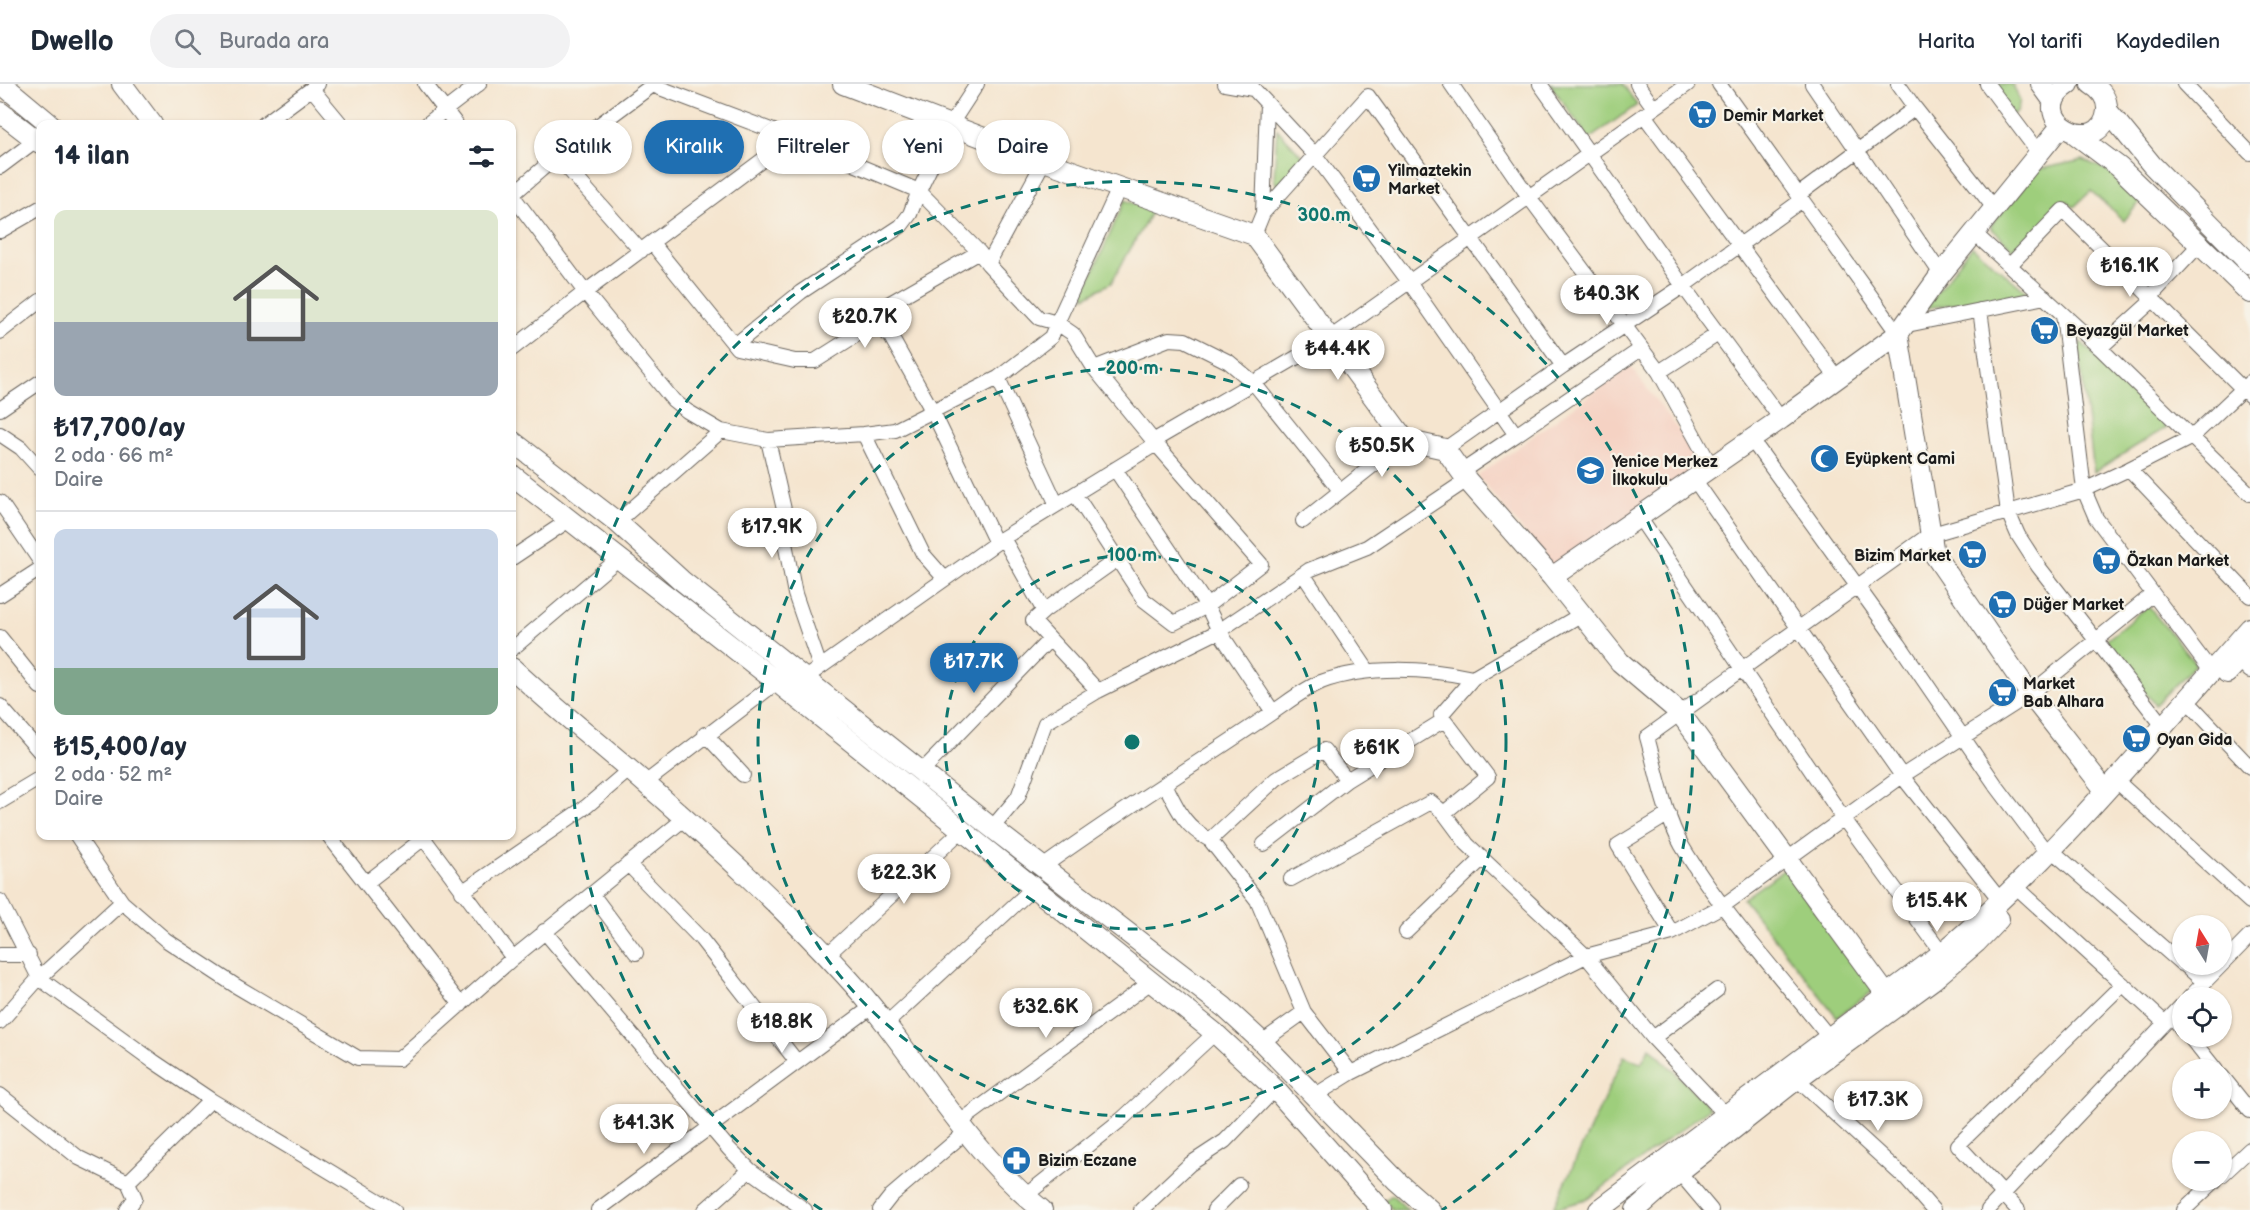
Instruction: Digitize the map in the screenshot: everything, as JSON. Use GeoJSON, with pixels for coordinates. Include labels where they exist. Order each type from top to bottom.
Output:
{"type":"FeatureCollection","features":[{"type":"Feature","properties":{"kind":"main road"},"geometry":{"type":"LineString","coordinates":[[2,84],[45,120]]}},
{"type":"Feature","properties":{"kind":"main road"},"geometry":{"type":"LineString","coordinates":[[2041,84],[2055,102]]}},
{"type":"Feature","properties":{"kind":"main road"},"geometry":{"type":"LineString","coordinates":[[2069,84],[2057,95],[2054,111],[2068,130],[2120,167],[2250,292]]}},
{"type":"Feature","properties":{"kind":"main road"},"geometry":{"type":"LineString","coordinates":[[2091,84],[2109,99],[2152,165],[2250,264]]}},
{"type":"Feature","properties":{"kind":"main road"},"geometry":{"type":"LineString","coordinates":[[849,85],[941,120]]}},
{"type":"Feature","properties":{"kind":"main road"},"geometry":{"type":"LineString","coordinates":[[128,86],[149,120]]}},
{"type":"Feature","properties":{"kind":"main road"},"geometry":{"type":"LineString","coordinates":[[2068,130],[2084,134],[2100,126],[2109,99]]}},
{"type":"Feature","properties":{"kind":"main road"},"geometry":{"type":"LineString","coordinates":[[0,112],[36,140]]}},
{"type":"Feature","properties":{"kind":"main road"},"geometry":{"type":"LineString","coordinates":[[1551,577],[1781,419],[1900,330],[1941,274],[2038,153],[2068,130]]}},
{"type":"Feature","properties":{"kind":"main road"},"geometry":{"type":"LineString","coordinates":[[1070,170],[1254,236],[1405,441],[1445,449],[1464,476],[1620,662],[1680,713],[1886,994]]}},
{"type":"Feature","properties":{"kind":"main road"},"geometry":{"type":"LineString","coordinates":[[1900,330],[1929,535],[1934,554],[2030,694],[2113,787]]}},
{"type":"Feature","properties":{"kind":"main road"},"geometry":{"type":"LineString","coordinates":[[516,444],[617,522],[681,580],[812,673],[992,828],[1160,955],[1262,1042],[1398,1182],[1430,1210]]}},
{"type":"Feature","properties":{"kind":"main road"},"geometry":{"type":"LineString","coordinates":[[516,478],[777,682],[1215,1033],[1275,1089],[1382,1210]]}},
{"type":"Feature","properties":{"kind":"main road"},"geometry":{"type":"LineString","coordinates":[[1636,1210],[1679,1172],[1797,1079],[1934,979],[1976,943],[2023,893],[2052,854],[2250,628]]}},
{"type":"Feature","properties":{"kind":"main road"},"geometry":{"type":"LineString","coordinates":[[2113,787],[2246,660]]}},
{"type":"Feature","properties":{"kind":"main road"},"geometry":{"type":"LineString","coordinates":[[516,671],[645,783],[826,956],[873,1006],[1005,1178],[1042,1210]]}},
{"type":"Feature","properties":{"kind":"main road"},"geometry":{"type":"LineString","coordinates":[[1599,1210],[1828,1036],[1942,953],[2052,854]]}},
{"type":"Feature","properties":{"kind":"street"},"geometry":{"type":"LineString","coordinates":[[425,84],[453,120]]}},
{"type":"Feature","properties":{"kind":"street"},"geometry":{"type":"LineString","coordinates":[[432,120],[478,84]]}},
{"type":"Feature","properties":{"kind":"street"},"geometry":{"type":"LineString","coordinates":[[954,120],[977,84]]}},
{"type":"Feature","properties":{"kind":"street"},"geometry":{"type":"LineString","coordinates":[[1225,84],[1251,86],[1315,155],[1410,283],[1499,414],[1516,435]]}},
{"type":"Feature","properties":{"kind":"street"},"geometry":{"type":"LineString","coordinates":[[1451,84],[1529,197],[1659,372],[1711,466]]}},
{"type":"Feature","properties":{"kind":"street"},"geometry":{"type":"LineString","coordinates":[[1540,84],[1683,286],[1781,419]]}},
{"type":"Feature","properties":{"kind":"street"},"geometry":{"type":"LineString","coordinates":[[1638,84],[1649,112],[1740,246],[1836,378]]}},
{"type":"Feature","properties":{"kind":"street"},"geometry":{"type":"LineString","coordinates":[[768,440],[788,527],[785,543],[812,673],[1000,540],[1115,469],[1154,442],[1330,338],[1688,84]]}},
{"type":"Feature","properties":{"kind":"street"},"geometry":{"type":"LineString","coordinates":[[1719,84],[1800,198],[1900,330],[2045,297]]}},
{"type":"Feature","properties":{"kind":"street"},"geometry":{"type":"LineString","coordinates":[[1812,84],[1941,274]]}},
{"type":"Feature","properties":{"kind":"street"},"geometry":{"type":"LineString","coordinates":[[1898,84],[1994,208]]}},
{"type":"Feature","properties":{"kind":"street"},"geometry":{"type":"LineString","coordinates":[[1986,84],[2038,153]]}},
{"type":"Feature","properties":{"kind":"street"},"geometry":{"type":"LineString","coordinates":[[2184,84],[2250,153]]}},
{"type":"Feature","properties":{"kind":"street"},"geometry":{"type":"LineString","coordinates":[[606,120],[653,85],[756,124]]}},
{"type":"Feature","properties":{"kind":"street"},"geometry":{"type":"LineString","coordinates":[[270,120],[315,87],[338,120]]}},
{"type":"Feature","properties":{"kind":"street"},"geometry":{"type":"LineString","coordinates":[[1263,213],[1371,90],[1470,240],[1563,366]]}},
{"type":"Feature","properties":{"kind":"street"},"geometry":{"type":"LineString","coordinates":[[1254,236],[1263,213],[1267,104]]}},
{"type":"Feature","properties":{"kind":"street"},"geometry":{"type":"LineString","coordinates":[[1445,449],[1740,246],[1858,150],[1916,108]]}},
{"type":"Feature","properties":{"kind":"street"},"geometry":{"type":"LineString","coordinates":[[0,167],[36,143]]}},
{"type":"Feature","properties":{"kind":"street"},"geometry":{"type":"LineString","coordinates":[[516,346],[756,165]]}},
{"type":"Feature","properties":{"kind":"street"},"geometry":{"type":"LineString","coordinates":[[870,171],[919,191],[1039,318],[1057,323],[1073,334],[1094,368],[1154,442],[1261,564],[1207,606],[1174,623],[1144,600],[1075,494]]}},
{"type":"Feature","properties":{"kind":"street"},"geometry":{"type":"LineString","coordinates":[[516,192],[536,174]]}},
{"type":"Feature","properties":{"kind":"street"},"geometry":{"type":"LineString","coordinates":[[575,174],[646,247],[735,345],[795,361],[815,361],[875,322],[884,307],[979,252]]}},
{"type":"Feature","properties":{"kind":"street"},"geometry":{"type":"LineString","coordinates":[[735,345],[801,292],[901,226],[910,214],[927,174]]}},
{"type":"Feature","properties":{"kind":"street"},"geometry":{"type":"LineString","coordinates":[[988,264],[1037,174]]}},
{"type":"Feature","properties":{"kind":"street"},"geometry":{"type":"LineString","coordinates":[[516,200],[585,292],[673,400],[721,431],[768,440],[895,430],[998,378],[1051,337],[1120,186]]}},
{"type":"Feature","properties":{"kind":"street"},"geometry":{"type":"LineString","coordinates":[[0,231],[36,210]]}},
{"type":"Feature","properties":{"kind":"street"},"geometry":{"type":"LineString","coordinates":[[1828,1036],[1724,905],[1682,845],[1669,814],[1647,737],[1929,535],[2084,490],[2192,437],[2248,389],[2063,210],[2010,265]]}},
{"type":"Feature","properties":{"kind":"street"},"geometry":{"type":"LineString","coordinates":[[1974,233],[2100,348],[2250,494]]}},
{"type":"Feature","properties":{"kind":"street"},"geometry":{"type":"LineString","coordinates":[[2100,348],[2153,298],[2199,245]]}},
{"type":"Feature","properties":{"kind":"street"},"geometry":{"type":"LineString","coordinates":[[0,332],[36,304]]}},
{"type":"Feature","properties":{"kind":"street"},"geometry":{"type":"LineString","coordinates":[[1980,310],[2008,512],[2018,535],[2038,566],[2163,726]]}},
{"type":"Feature","properties":{"kind":"street"},"geometry":{"type":"LineString","coordinates":[[2063,314],[2084,490],[2096,518],[2211,671]]}},
{"type":"Feature","properties":{"kind":"street"},"geometry":{"type":"LineString","coordinates":[[875,322],[891,338],[933,412],[1000,540],[1044,611]]}},
{"type":"Feature","properties":{"kind":"street"},"geometry":{"type":"LineString","coordinates":[[1659,372],[1718,334]]}},
{"type":"Feature","properties":{"kind":"street"},"geometry":{"type":"LineString","coordinates":[[1094,368],[1161,341],[1185,340],[1229,362],[1253,382],[1340,490]]}},
{"type":"Feature","properties":{"kind":"street"},"geometry":{"type":"LineString","coordinates":[[992,828],[1018,797],[1046,723],[1098,691],[1219,631],[1303,574],[1367,548],[1516,435],[1641,349]]}},
{"type":"Feature","properties":{"kind":"street"},"geometry":{"type":"LineString","coordinates":[[998,378],[1057,504]]}},
{"type":"Feature","properties":{"kind":"street"},"geometry":{"type":"LineString","coordinates":[[0,409],[36,385]]}},
{"type":"Feature","properties":{"kind":"street"},"geometry":{"type":"LineString","coordinates":[[617,522],[721,431]]}},
{"type":"Feature","properties":{"kind":"street"},"geometry":{"type":"LineString","coordinates":[[0,434],[35,452]]}},
{"type":"Feature","properties":{"kind":"street"},"geometry":{"type":"LineString","coordinates":[[864,434],[923,554],[945,579]]}},
{"type":"Feature","properties":{"kind":"street"},"geometry":{"type":"LineString","coordinates":[[1751,439],[1963,737],[2052,854],[2172,955]]}},
{"type":"Feature","properties":{"kind":"street"},"geometry":{"type":"LineString","coordinates":[[1303,520],[1405,441]]}},
{"type":"Feature","properties":{"kind":"street"},"geometry":{"type":"LineString","coordinates":[[1115,469],[1207,606],[1219,631],[1273,711]]}},
{"type":"Feature","properties":{"kind":"street"},"geometry":{"type":"LineString","coordinates":[[2129,469],[2250,596]]}},
{"type":"Feature","properties":{"kind":"street"},"geometry":{"type":"LineString","coordinates":[[1694,479],[1801,628],[1902,776],[2000,900]]}},
{"type":"Feature","properties":{"kind":"street"},"geometry":{"type":"LineString","coordinates":[[0,502],[36,555]]}},
{"type":"Feature","properties":{"kind":"street"},"geometry":{"type":"LineString","coordinates":[[1638,517],[1844,819],[1942,953]]}},
{"type":"Feature","properties":{"kind":"street"},"geometry":{"type":"LineString","coordinates":[[516,555],[569,520]]}},
{"type":"Feature","properties":{"kind":"street"},"geometry":{"type":"LineString","coordinates":[[516,646],[618,559]]}},
{"type":"Feature","properties":{"kind":"street"},"geometry":{"type":"LineString","coordinates":[[1098,691],[1033,621],[1116,560]]}},
{"type":"Feature","properties":{"kind":"street"},"geometry":{"type":"LineString","coordinates":[[0,595],[36,572]]}},
{"type":"Feature","properties":{"kind":"street"},"geometry":{"type":"LineString","coordinates":[[1303,574],[1368,671]]}},
{"type":"Feature","properties":{"kind":"street"},"geometry":{"type":"LineString","coordinates":[[1314,1096],[1351,1073],[1586,956],[1672,933],[1724,905],[1902,776],[2030,694],[2153,594]]}},
{"type":"Feature","properties":{"kind":"street"},"geometry":{"type":"LineString","coordinates":[[1444,813],[1488,777],[1441,716],[1473,678],[1582,614]]}},
{"type":"Feature","properties":{"kind":"street"},"geometry":{"type":"LineString","coordinates":[[0,637],[36,682]]}},
{"type":"Feature","properties":{"kind":"street"},"geometry":{"type":"LineString","coordinates":[[922,770],[1049,640]]}},
{"type":"Feature","properties":{"kind":"street"},"geometry":{"type":"LineString","coordinates":[[1044,866],[1116,814],[1166,784],[1320,682],[1368,671],[1440,671],[1473,678]]}},
{"type":"Feature","properties":{"kind":"street"},"geometry":{"type":"LineString","coordinates":[[645,783],[705,734],[777,682]]}},
{"type":"Feature","properties":{"kind":"street"},"geometry":{"type":"LineString","coordinates":[[0,706],[36,747]]}},
{"type":"Feature","properties":{"kind":"street"},"geometry":{"type":"LineString","coordinates":[[2194,708],[2250,767]]}},
{"type":"Feature","properties":{"kind":"street"},"geometry":{"type":"LineString","coordinates":[[1264,844],[1347,780],[1444,720]]}},
{"type":"Feature","properties":{"kind":"street"},"geometry":{"type":"LineString","coordinates":[[705,734],[743,775]]}},
{"type":"Feature","properties":{"kind":"street"},"geometry":{"type":"LineString","coordinates":[[1210,840],[1276,779],[1324,750],[1347,780]]}},
{"type":"Feature","properties":{"kind":"street"},"geometry":{"type":"LineString","coordinates":[[462,892],[587,806],[629,770]]}},
{"type":"Feature","properties":{"kind":"street"},"geometry":{"type":"LineString","coordinates":[[0,802],[36,781]]}},
{"type":"Feature","properties":{"kind":"street"},"geometry":{"type":"LineString","coordinates":[[1166,784],[1182,817],[1193,831],[1210,840],[1257,900],[1304,1012],[1351,1073]]}},
{"type":"Feature","properties":{"kind":"street"},"geometry":{"type":"LineString","coordinates":[[2113,787],[2250,902]]}},
{"type":"Feature","properties":{"kind":"street"},"geometry":{"type":"LineString","coordinates":[[1291,879],[1431,802],[1444,813],[1467,844],[1482,859],[1586,956],[1653,1038],[1725,1114]]}},
{"type":"Feature","properties":{"kind":"street"},"geometry":{"type":"LineString","coordinates":[[1669,814],[1618,845],[1672,933]]}},
{"type":"Feature","properties":{"kind":"street"},"geometry":{"type":"LineString","coordinates":[[80,840],[122,902],[166,940],[236,986],[358,1058],[399,1059],[544,931],[684,819]]}},
{"type":"Feature","properties":{"kind":"street"},"geometry":{"type":"LineString","coordinates":[[826,956],[961,831]]}},
{"type":"Feature","properties":{"kind":"street"},"geometry":{"type":"LineString","coordinates":[[332,840],[461,1005]]}},
{"type":"Feature","properties":{"kind":"street"},"geometry":{"type":"LineString","coordinates":[[366,884],[419,840]]}},
{"type":"Feature","properties":{"kind":"street"},"geometry":{"type":"LineString","coordinates":[[425,840],[513,958]]}},
{"type":"Feature","properties":{"kind":"street"},"geometry":{"type":"LineString","coordinates":[[1406,932],[1482,859]]}},
{"type":"Feature","properties":{"kind":"street"},"geometry":{"type":"LineString","coordinates":[[628,864],[701,939],[797,1062]]}},
{"type":"Feature","properties":{"kind":"street"},"geometry":{"type":"LineString","coordinates":[[886,1023],[1033,888]]}},
{"type":"Feature","properties":{"kind":"street"},"geometry":{"type":"LineString","coordinates":[[2023,893],[2122,984],[2172,1022]]}},
{"type":"Feature","properties":{"kind":"street"},"geometry":{"type":"LineString","coordinates":[[592,894],[636,953]]}},
{"type":"Feature","properties":{"kind":"street"},"geometry":{"type":"LineString","coordinates":[[0,901],[39,978],[211,1100],[394,1210]]}},
{"type":"Feature","properties":{"kind":"street"},"geometry":{"type":"LineString","coordinates":[[0,1022],[39,978],[122,902]]}},
{"type":"Feature","properties":{"kind":"street"},"geometry":{"type":"LineString","coordinates":[[544,931],[709,1126],[750,1170],[805,1210]]}},
{"type":"Feature","properties":{"kind":"street"},"geometry":{"type":"LineString","coordinates":[[2199,987],[2250,936]]}},
{"type":"Feature","properties":{"kind":"street"},"geometry":{"type":"LineString","coordinates":[[0,955],[29,955]]}},
{"type":"Feature","properties":{"kind":"street"},"geometry":{"type":"LineString","coordinates":[[2196,975],[2204,982]]}},
{"type":"Feature","properties":{"kind":"street"},"geometry":{"type":"LineString","coordinates":[[880,1210],[891,1196],[964,1127],[1151,982]]}},
{"type":"Feature","properties":{"kind":"street"},"geometry":{"type":"LineString","coordinates":[[2018,1210],[1958,1145],[2122,984]]}},
{"type":"Feature","properties":{"kind":"street"},"geometry":{"type":"LineString","coordinates":[[1653,1038],[1717,990]]}},
{"type":"Feature","properties":{"kind":"street"},"geometry":{"type":"LineString","coordinates":[[598,1210],[873,1006]]}},
{"type":"Feature","properties":{"kind":"street"},"geometry":{"type":"LineString","coordinates":[[1262,1042],[1304,1012]]}},
{"type":"Feature","properties":{"kind":"street"},"geometry":{"type":"LineString","coordinates":[[1988,1210],[2172,1015]]}},
{"type":"Feature","properties":{"kind":"street"},"geometry":{"type":"LineString","coordinates":[[1025,1196],[1122,1119],[1215,1033]]}},
{"type":"Feature","properties":{"kind":"street"},"geometry":{"type":"LineString","coordinates":[[2198,1047],[2207,1059]]}},
{"type":"Feature","properties":{"kind":"street"},"geometry":{"type":"LineString","coordinates":[[1797,1079],[1905,1178],[1933,1210]]}},
{"type":"Feature","properties":{"kind":"street"},"geometry":{"type":"LineString","coordinates":[[2232,1088],[2250,1111]]}},
{"type":"Feature","properties":{"kind":"street"},"geometry":{"type":"LineString","coordinates":[[1141,1210],[1190,1164],[1225,1141],[1275,1089]]}},
{"type":"Feature","properties":{"kind":"street"},"geometry":{"type":"LineString","coordinates":[[0,1095],[79,1158],[129,1182],[135,1198],[127,1210]]}},
{"type":"Feature","properties":{"kind":"street"},"geometry":{"type":"LineString","coordinates":[[129,1182],[211,1100]]}},
{"type":"Feature","properties":{"kind":"street"},"geometry":{"type":"LineString","coordinates":[[2232,1166],[2250,1149]]}},
{"type":"Feature","properties":{"kind":"street"},"geometry":{"type":"LineString","coordinates":[[705,1210],[750,1170]]}},
{"type":"Feature","properties":{"kind":"street"},"geometry":{"type":"LineString","coordinates":[[1679,1172],[1711,1210]]}},
{"type":"Feature","properties":{"kind":"street"},"geometry":{"type":"LineString","coordinates":[[1214,1210],[1239,1185]]}},
{"type":"Feature","properties":{"kind":"street"},"geometry":{"type":"LineString","coordinates":[[2184,1210],[2204,1191]]}},
{"type":"Feature","properties":{"kind":"shaded area","name":"Yenice Merkez İlkokulu"},"geometry":{"type":"Polygon","coordinates":[[[1630,366],[1704,464],[1555,570],[1478,476],[1630,366]]]}},
{"type":"Feature","properties":{"kind":"green space"},"geometry":{"type":"Polygon","coordinates":[[[1550,84],[1623,84],[1637,105],[1589,139],[1550,84]]]}},
{"type":"Feature","properties":{"kind":"green space"},"geometry":{"type":"Polygon","coordinates":[[[1992,84],[2012,84],[2020,100],[2017,112],[2012,115],[1992,84]]]}},
{"type":"Feature","properties":{"kind":"green space"},"geometry":{"type":"Polygon","coordinates":[[[1277,129],[1306,160],[1279,189],[1274,179],[1277,129]]]}},
{"type":"Feature","properties":{"kind":"green space"},"geometry":{"type":"Polygon","coordinates":[[[2083,160],[2117,174],[2142,199],[2124,221],[2091,191],[2074,207],[2068,201],[2016,252],[1990,227],[2036,170],[2083,160]]]}},
{"type":"Feature","properties":{"kind":"green space"},"geometry":{"type":"Polygon","coordinates":[[[1125,200],[1152,211],[1111,283],[1085,297],[1084,292],[1125,200]]]}},
{"type":"Feature","properties":{"kind":"green space"},"geometry":{"type":"Polygon","coordinates":[[[1972,246],[2029,294],[1925,308],[1972,246]]]}},
{"type":"Feature","properties":{"kind":"green space"},"geometry":{"type":"Polygon","coordinates":[[[2080,341],[2167,427],[2094,472],[2079,351],[2080,341]]]}},
{"type":"Feature","properties":{"kind":"green space"},"geometry":{"type":"Polygon","coordinates":[[[2148,606],[2196,664],[2155,705],[2103,643],[2148,606]]]}},
{"type":"Feature","properties":{"kind":"green space"},"geometry":{"type":"Polygon","coordinates":[[[1785,869],[1874,990],[1837,1017],[1743,899],[1785,869]]]}},
{"type":"Feature","properties":{"kind":"green space"},"geometry":{"type":"Polygon","coordinates":[[[1650,1047],[1710,1108],[1586,1200],[1553,1209],[1624,1056],[1641,1063],[1650,1047]]]}},
{"type":"Feature","properties":{"kind":"green space"},"geometry":{"type":"Polygon","coordinates":[[[1392,1195],[1408,1210],[1393,1210],[1384,1201],[1392,1195]]]}},
{"type":"Feature","properties":{"kind":"place","name":"Demir Market"},"geometry":{"type":"Point","coordinates":[1702,115]}},
{"type":"Feature","properties":{"kind":"place","name":"Yilmaztekin Market"},"geometry":{"type":"Point","coordinates":[1367,179]}},
{"type":"Feature","properties":{"kind":"place","name":"Beyazgül Market"},"geometry":{"type":"Point","coordinates":[2045,330]}},
{"type":"Feature","properties":{"kind":"place","name":"Eyüpkent Cami"},"geometry":{"type":"Point","coordinates":[1824,458]}},
{"type":"Feature","properties":{"kind":"place","name":"Yenice Merkez İlkokulu"},"geometry":{"type":"Point","coordinates":[1591,470]}},
{"type":"Feature","properties":{"kind":"place","name":"Bizim Market"},"geometry":{"type":"Point","coordinates":[1972,555]}},
{"type":"Feature","properties":{"kind":"place","name":"Özkan Market"},"geometry":{"type":"Point","coordinates":[2106,560]}},
{"type":"Feature","properties":{"kind":"place","name":"Düğer Market"},"geometry":{"type":"Point","coordinates":[2002,604]}},
{"type":"Feature","properties":{"kind":"place","name":"Market Bab Alhara"},"geometry":{"type":"Point","coordinates":[2002,692]}},
{"type":"Feature","properties":{"kind":"place","name":"Oyan Gida"},"geometry":{"type":"Point","coordinates":[2136,739]}},
{"type":"Feature","properties":{"kind":"place","name":"Bizim Eczane"},"geometry":{"type":"Point","coordinates":[1017,1160]}}]}
